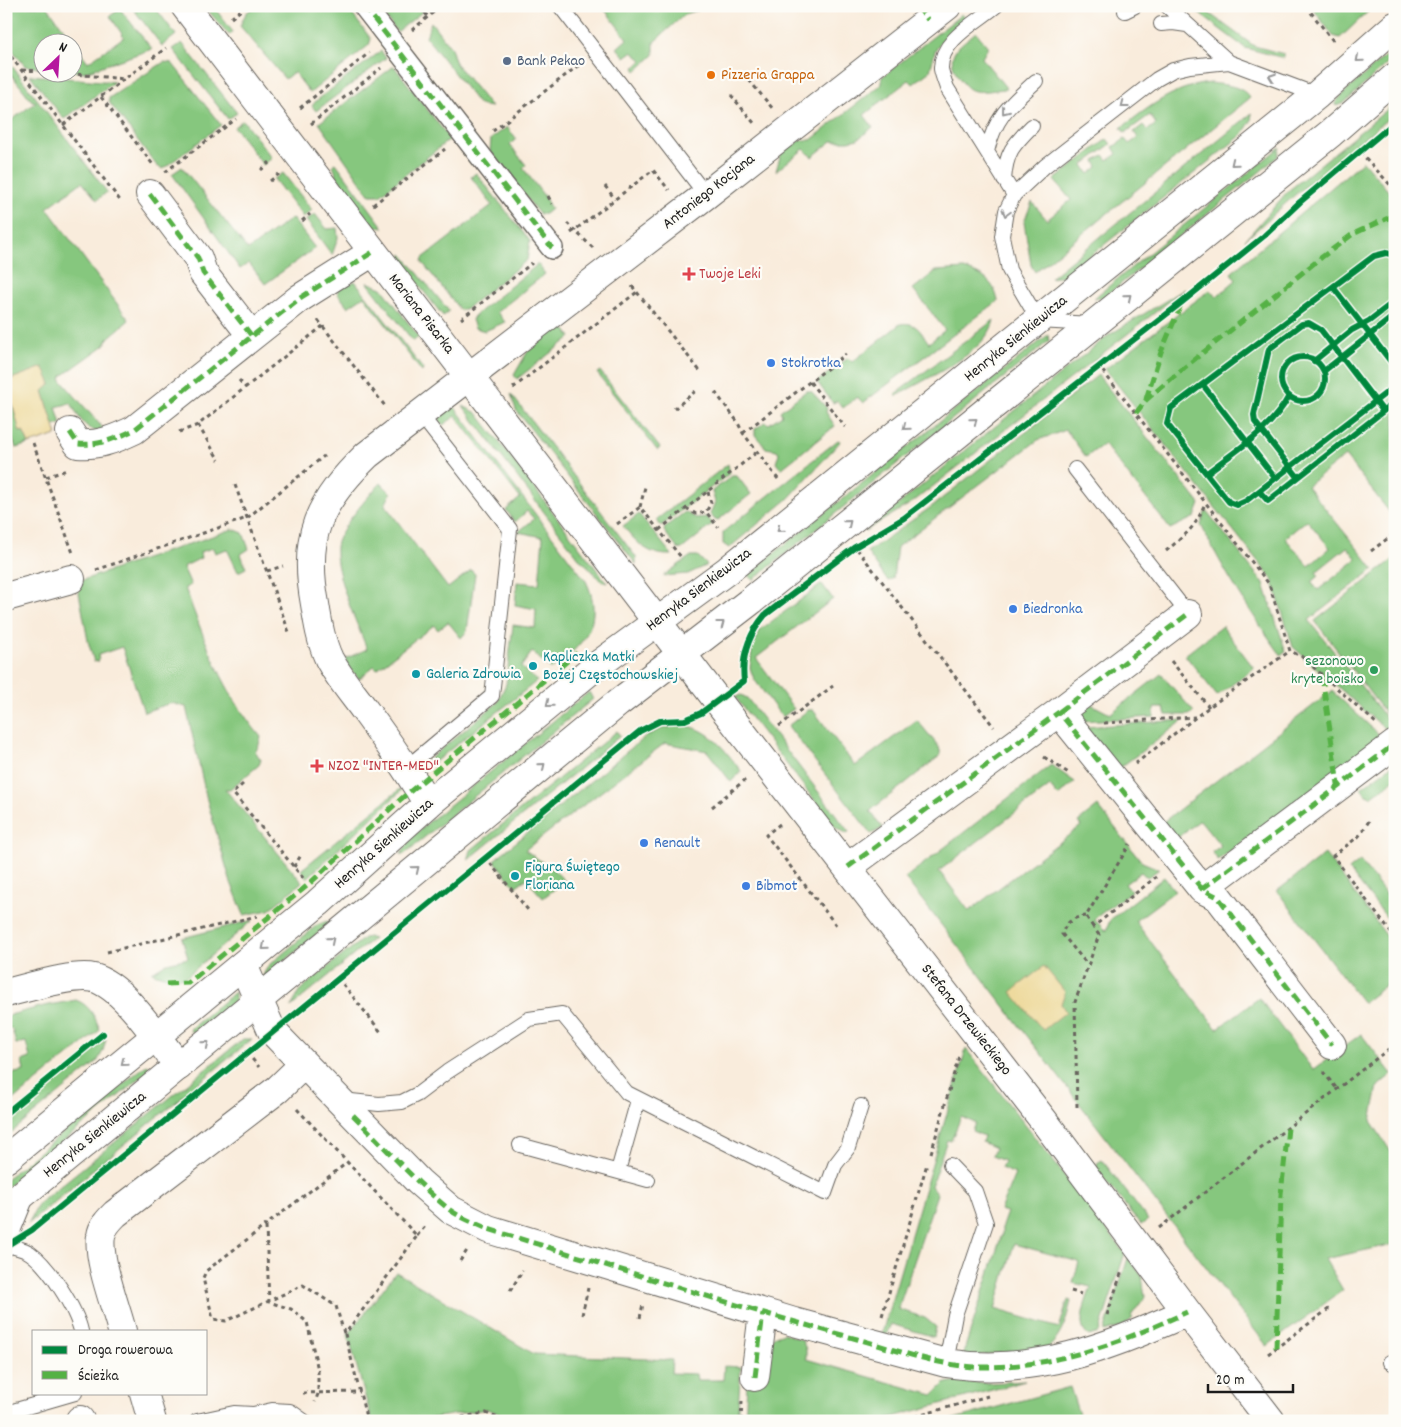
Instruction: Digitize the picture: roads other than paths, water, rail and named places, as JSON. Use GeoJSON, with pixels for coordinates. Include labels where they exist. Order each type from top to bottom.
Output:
{"type":"FeatureCollection","features":[{"type":"Feature","properties":{"kind":"street","name":"Mariana Pisarka"},"geometry":{"type":"LineString","coordinates":[[185,6],[658,621]]}},
{"type":"Feature","properties":{"kind":"street"},"geometry":{"type":"LineString","coordinates":[[364,6],[393,46],[552,248]]}},
{"type":"Feature","properties":{"kind":"street","name":"Antoniego Kocjana"},"geometry":{"type":"LineString","coordinates":[[428,804],[406,768],[330,659],[321,636],[310,576],[312,537],[325,508],[343,479],[367,455],[706,195],[931,11]]}},
{"type":"Feature","properties":{"kind":"street","name":"Henryka Sienkiewicza"},"geometry":{"type":"LineString","coordinates":[[6,1159],[243,965],[355,870],[428,804],[591,670],[728,570],[1039,321],[1317,95],[1395,26]]}},
{"type":"Feature","properties":{"kind":"street","name":"Henryka Sienkiewicza"},"geometry":{"type":"LineString","coordinates":[[6,1208],[610,710],[752,600],[1095,324],[1331,133],[1395,77]]}},
{"type":"Feature","properties":{"kind":"street"},"geometry":{"type":"LineString","coordinates":[[147,190],[198,258],[203,273],[251,335]]}},
{"type":"Feature","properties":{"kind":"street"},"geometry":{"type":"LineString","coordinates":[[70,432],[78,444],[93,446],[134,430],[251,335],[300,298],[373,252]]}},
{"type":"Feature","properties":{"kind":"street"},"geometry":{"type":"LineString","coordinates":[[6,597],[77,577]]}},
{"type":"Feature","properties":{"kind":"street"},"geometry":{"type":"LineString","coordinates":[[848,867],[1011,749],[1064,719],[1154,640],[1188,614]]}},
{"type":"Feature","properties":{"kind":"street","name":"Stefana Drzewieckiego"},"geometry":{"type":"LineString","coordinates":[[658,621],[1044,1121],[1271,1421]]}},
{"type":"Feature","properties":{"kind":"street"},"geometry":{"type":"LineString","coordinates":[[1064,719],[1202,889],[1218,897],[1332,1045]]}},
{"type":"Feature","properties":{"kind":"street"},"geometry":{"type":"LineString","coordinates":[[1202,889],[1389,737]]}},
{"type":"Feature","properties":{"kind":"street"},"geometry":{"type":"LineString","coordinates":[[355,870],[378,900]]}},
{"type":"Feature","properties":{"kind":"street"},"geometry":{"type":"LineString","coordinates":[[243,965],[272,1030],[419,1182],[451,1210],[467,1220],[488,1229],[763,1313],[946,1363],[983,1367],[1024,1365],[1096,1350],[1124,1340],[1187,1312]]}},
{"type":"Feature","properties":{"kind":"street"},"geometry":{"type":"LineString","coordinates":[[6,993],[66,979],[94,978],[120,994],[179,1066]]}},
{"type":"Feature","properties":{"kind":"street"},"geometry":{"type":"LineString","coordinates":[[122,1330],[102,1256],[100,1237],[105,1224],[115,1214],[278,1089],[304,1064]]}},
{"type":"Feature","properties":{"kind":"street"},"geometry":{"type":"LineString","coordinates":[[755,1377],[763,1313]]}},
{"type":"Feature","properties":{"kind":"street"},"geometry":{"type":"LineString","coordinates":[[144,1394],[152,1421]]}},
{"type":"Feature","properties":{"kind":"lane"},"geometry":{"type":"LineString","coordinates":[[560,6],[706,195]]}},
{"type":"Feature","properties":{"kind":"lane"},"geometry":{"type":"LineString","coordinates":[[996,6],[954,39],[946,49],[941,70],[947,88],[1014,195]]}},
{"type":"Feature","properties":{"kind":"lane"},"geometry":{"type":"LineString","coordinates":[[1167,6],[1228,62],[1317,95]]}},
{"type":"Feature","properties":{"kind":"lane"},"geometry":{"type":"LineString","coordinates":[[1161,24],[1173,22],[1188,25]]}},
{"type":"Feature","properties":{"kind":"lane"},"geometry":{"type":"LineString","coordinates":[[1095,324],[1039,321],[1009,270],[1002,236],[1006,211],[1014,195],[1045,166],[1157,79],[1173,70],[1190,66],[1228,62]]}},
{"type":"Feature","properties":{"kind":"lane"},"geometry":{"type":"LineString","coordinates":[[987,151],[993,128],[1006,109],[1036,80]]}},
{"type":"Feature","properties":{"kind":"lane"},"geometry":{"type":"LineString","coordinates":[[1004,180],[1006,160],[1013,145],[1032,126]]}},
{"type":"Feature","properties":{"kind":"lane"},"geometry":{"type":"LineString","coordinates":[[406,768],[492,696],[510,529],[420,414]]}},
{"type":"Feature","properties":{"kind":"lane"},"geometry":{"type":"LineString","coordinates":[[1075,469],[1188,614]]}},
{"type":"Feature","properties":{"kind":"lane"},"geometry":{"type":"LineString","coordinates":[[341,1100],[379,1104],[402,1102],[418,1094],[447,1072],[529,1019],[562,1014],[627,1093],[825,1193],[835,1165],[848,1148],[861,1106]]}},
{"type":"Feature","properties":{"kind":"lane"},"geometry":{"type":"LineString","coordinates":[[618,1171],[638,1100]]}},
{"type":"Feature","properties":{"kind":"lane"},"geometry":{"type":"LineString","coordinates":[[520,1145],[648,1180]]}},
{"type":"Feature","properties":{"kind":"lane"},"geometry":{"type":"LineString","coordinates":[[946,1363],[955,1315],[986,1223],[975,1191],[950,1165]]}},
{"type":"Feature","properties":{"kind":"lane"},"geometry":{"type":"LineString","coordinates":[[31,1187],[7,1247],[29,1252],[54,1279],[79,1322],[81,1330]]}},
{"type":"Feature","properties":{"kind":"lane"},"geometry":{"type":"LineString","coordinates":[[6,1413],[72,1394]]}},
{"type":"Feature","properties":{"kind":"lane"},"geometry":{"type":"LineString","coordinates":[[197,1421],[234,1413],[253,1414],[272,1410],[290,1412],[304,1420]]}},
{"type":"Feature","properties":{"kind":"place","name":"Bank Pekao"},"geometry":{"type":"Point","coordinates":[507,61]}},
{"type":"Feature","properties":{"kind":"place","name":"Pizzeria Grappa"},"geometry":{"type":"Point","coordinates":[711,75]}},
{"type":"Feature","properties":{"kind":"place","name":"Twoje Leki"},"geometry":{"type":"Point","coordinates":[689,274]}},
{"type":"Feature","properties":{"kind":"place","name":"Stokrotka"},"geometry":{"type":"Point","coordinates":[771,363]}},
{"type":"Feature","properties":{"kind":"place","name":"Biedronka"},"geometry":{"type":"Point","coordinates":[1013,609]}},
{"type":"Feature","properties":{"kind":"place","name":"Kapliczka Matki Bożej Częstochowskiej"},"geometry":{"type":"Point","coordinates":[533,666]}},
{"type":"Feature","properties":{"kind":"place","name":"sezonowo kryte boisko"},"geometry":{"type":"Point","coordinates":[1374,670]}},
{"type":"Feature","properties":{"kind":"place","name":"Galeria Zdrowia"},"geometry":{"type":"Point","coordinates":[416,674]}},
{"type":"Feature","properties":{"kind":"place","name":"NZOZ \"INTER-MED\""},"geometry":{"type":"Point","coordinates":[317,766]}},
{"type":"Feature","properties":{"kind":"place","name":"Renault"},"geometry":{"type":"Point","coordinates":[644,843]}},
{"type":"Feature","properties":{"kind":"place","name":"Figura Świętego Floriana"},"geometry":{"type":"Point","coordinates":[515,876]}},
{"type":"Feature","properties":{"kind":"place","name":"Bibmot"},"geometry":{"type":"Point","coordinates":[746,886]}}]}
